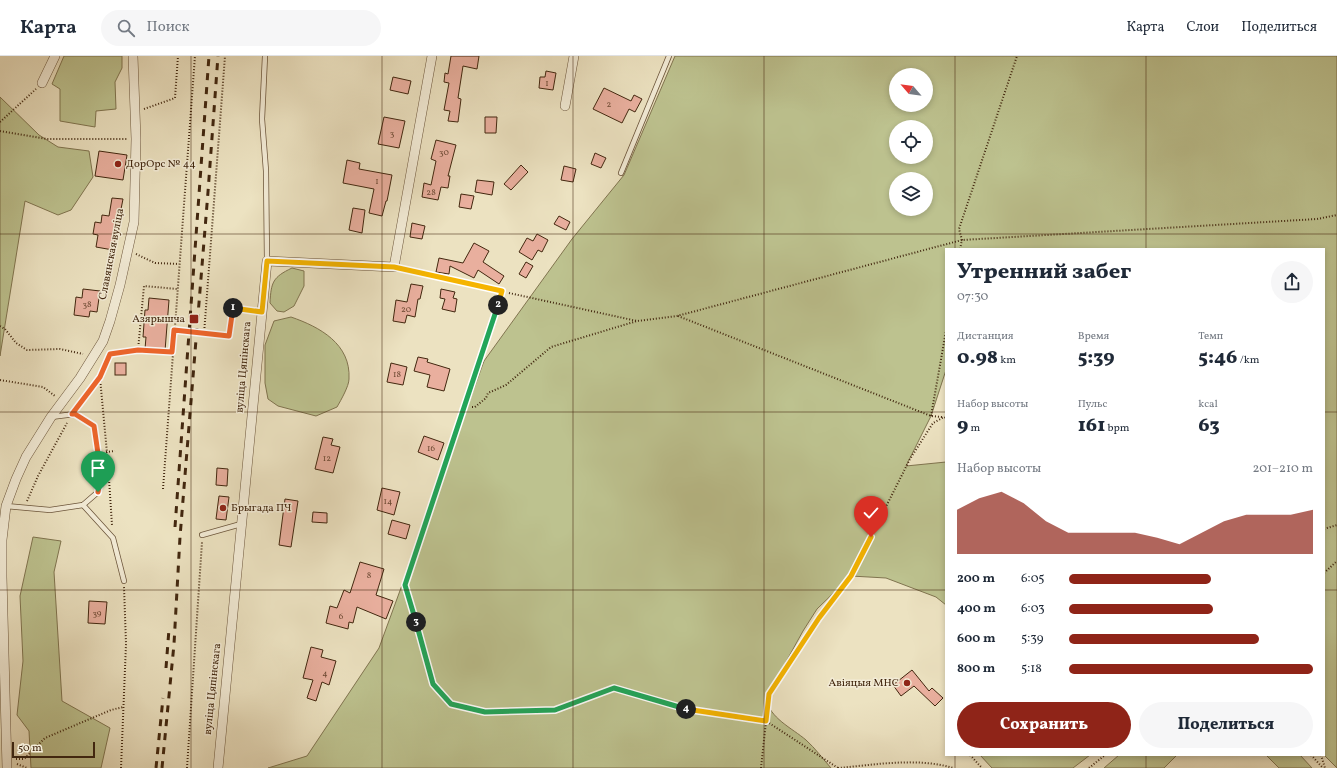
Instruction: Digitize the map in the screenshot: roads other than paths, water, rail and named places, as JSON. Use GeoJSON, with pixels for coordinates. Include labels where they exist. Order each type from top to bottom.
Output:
{"type":"FeatureCollection","features":[{"type":"Feature","properties":{"kind":"street"},"geometry":{"type":"LineString","coordinates":[[42,83],[55,56]]}},
{"type":"Feature","properties":{"kind":"street","name":"Славянская вуліца"},"geometry":{"type":"LineString","coordinates":[[7,764],[2,577],[2,540],[6,506],[26,456],[51,417],[80,378],[103,341],[110,321],[134,222],[136,113],[133,56]]}},
{"type":"Feature","properties":{"kind":"street"},"geometry":{"type":"LineString","coordinates":[[267,261],[394,267],[432,56]]}},
{"type":"Feature","properties":{"kind":"street"},"geometry":{"type":"LineString","coordinates":[[565,106],[574,56]]}},
{"type":"Feature","properties":{"kind":"street","name":"вуліца Цяпінскага"},"geometry":{"type":"LineString","coordinates":[[218,768],[267,261]]}},
{"type":"Feature","properties":{"kind":"lane"},"geometry":{"type":"LineString","coordinates":[[265,56],[262,119],[266,164],[267,261]]}},
{"type":"Feature","properties":{"kind":"lane"},"geometry":{"type":"LineString","coordinates":[[621,173],[669,56]]}},
{"type":"Feature","properties":{"kind":"lane"},"geometry":{"type":"LineString","coordinates":[[394,267],[502,291],[465,406]]}},
{"type":"Feature","properties":{"kind":"lane"},"geometry":{"type":"LineString","coordinates":[[6,506],[50,510],[84,505],[98,492],[101,474],[94,426],[75,414],[51,417]]}},
{"type":"Feature","properties":{"kind":"lane"},"geometry":{"type":"LineString","coordinates":[[84,505],[113,538],[124,581]]}},
{"type":"Feature","properties":{"kind":"lane"},"geometry":{"type":"LineString","coordinates":[[202,535],[241,524]]}},
{"type":"Feature","properties":{"kind":"railway"},"geometry":{"type":"LineString","coordinates":[[175,527],[209,56]]}},
{"type":"Feature","properties":{"kind":"railway"},"geometry":{"type":"LineString","coordinates":[[162,768],[174,644],[180,537],[218,56]]}},
{"type":"Feature","properties":{"kind":"railway"},"geometry":{"type":"LineString","coordinates":[[166,668],[169,629]]}},
{"type":"Feature","properties":{"kind":"railway"},"geometry":{"type":"LineString","coordinates":[[156,768],[163,698]]}},
{"type":"Feature","properties":{"kind":"place","name":"ДорОрс № 44"},"geometry":{"type":"Point","coordinates":[118,164]}},
{"type":"Feature","properties":{"kind":"place","name":"Азярышча"},"geometry":{"type":"Point","coordinates":[194,319]}},
{"type":"Feature","properties":{"kind":"place","name":"Брыгада ПЧ"},"geometry":{"type":"Point","coordinates":[223,508]}},
{"type":"Feature","properties":{"kind":"place","name":"Авіяцыя МНС"},"geometry":{"type":"Point","coordinates":[907,683]}}]}
